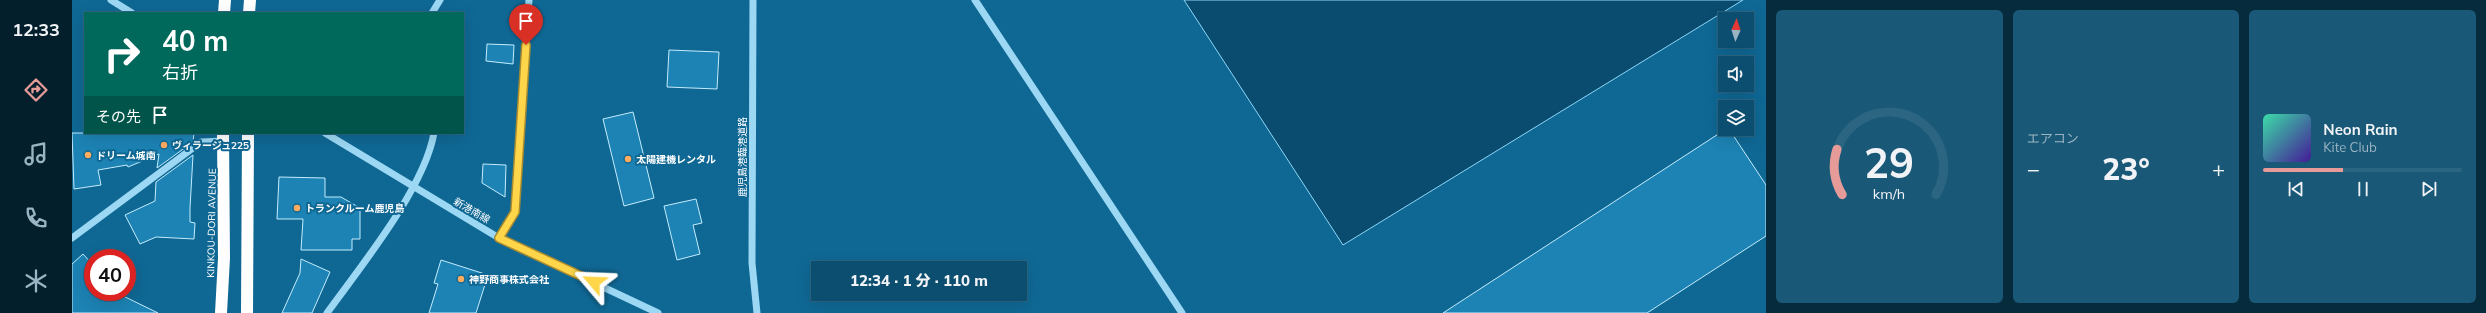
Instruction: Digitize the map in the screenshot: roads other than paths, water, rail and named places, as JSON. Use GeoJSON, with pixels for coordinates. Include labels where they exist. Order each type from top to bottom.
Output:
{"type":"FeatureCollection","features":[{"type":"Feature","properties":{"kind":"highway"},"geometry":{"type":"LineString","coordinates":[[224,12],[225,0]]}},
{"type":"Feature","properties":{"kind":"highway"},"geometry":{"type":"LineString","coordinates":[[249,12],[250,0]]}},
{"type":"Feature","properties":{"kind":"highway"},"geometry":{"type":"LineString","coordinates":[[247,313],[248,134]]}},
{"type":"Feature","properties":{"kind":"highway","name":"KINKOU-DORI AVENUE"},"geometry":{"type":"LineString","coordinates":[[221,313],[224,258],[223,137]]}},
{"type":"Feature","properties":{"kind":"street"},"geometry":{"type":"LineString","coordinates":[[111,0],[130,12]]}},
{"type":"Feature","properties":{"kind":"street"},"geometry":{"type":"LineString","coordinates":[[433,12],[440,0]]}},
{"type":"Feature","properties":{"kind":"street"},"geometry":{"type":"LineString","coordinates":[[499,238],[515,212],[529,0]]}},
{"type":"Feature","properties":{"kind":"street","name":"鹿児島港臨港道路"},"geometry":{"type":"LineString","coordinates":[[753,0],[752,263],[757,313]]}},
{"type":"Feature","properties":{"kind":"street"},"geometry":{"type":"LineString","coordinates":[[975,0],[1182,313]]}},
{"type":"Feature","properties":{"kind":"street","name":"新港南線"},"geometry":{"type":"LineString","coordinates":[[327,134],[412,187],[499,238],[658,313]]}},
{"type":"Feature","properties":{"kind":"street"},"geometry":{"type":"LineString","coordinates":[[327,313],[394,219],[431,148],[434,134]]}},
{"type":"Feature","properties":{"kind":"street"},"geometry":{"type":"LineString","coordinates":[[72,238],[201,142],[223,137]]}},
{"type":"Feature","properties":{"kind":"water"},"geometry":{"type":"Polygon","coordinates":[[[1184,0],[1743,0],[1723,12],[1718,12],[1718,15],[1343,245],[1184,0]]]}},
{"type":"Feature","properties":{"kind":"place","name":"ヴィラージュ225"},"geometry":{"type":"Point","coordinates":[164,145]}},
{"type":"Feature","properties":{"kind":"place","name":"ドリーム城南"},"geometry":{"type":"Point","coordinates":[88,155]}},
{"type":"Feature","properties":{"kind":"place","name":"太陽建機レンタル"},"geometry":{"type":"Point","coordinates":[628,159]}},
{"type":"Feature","properties":{"kind":"place","name":"トランクルーム鹿児島"},"geometry":{"type":"Point","coordinates":[297,208]}},
{"type":"Feature","properties":{"kind":"place","name":"神野商事株式会社"},"geometry":{"type":"Point","coordinates":[461,279]}}]}
